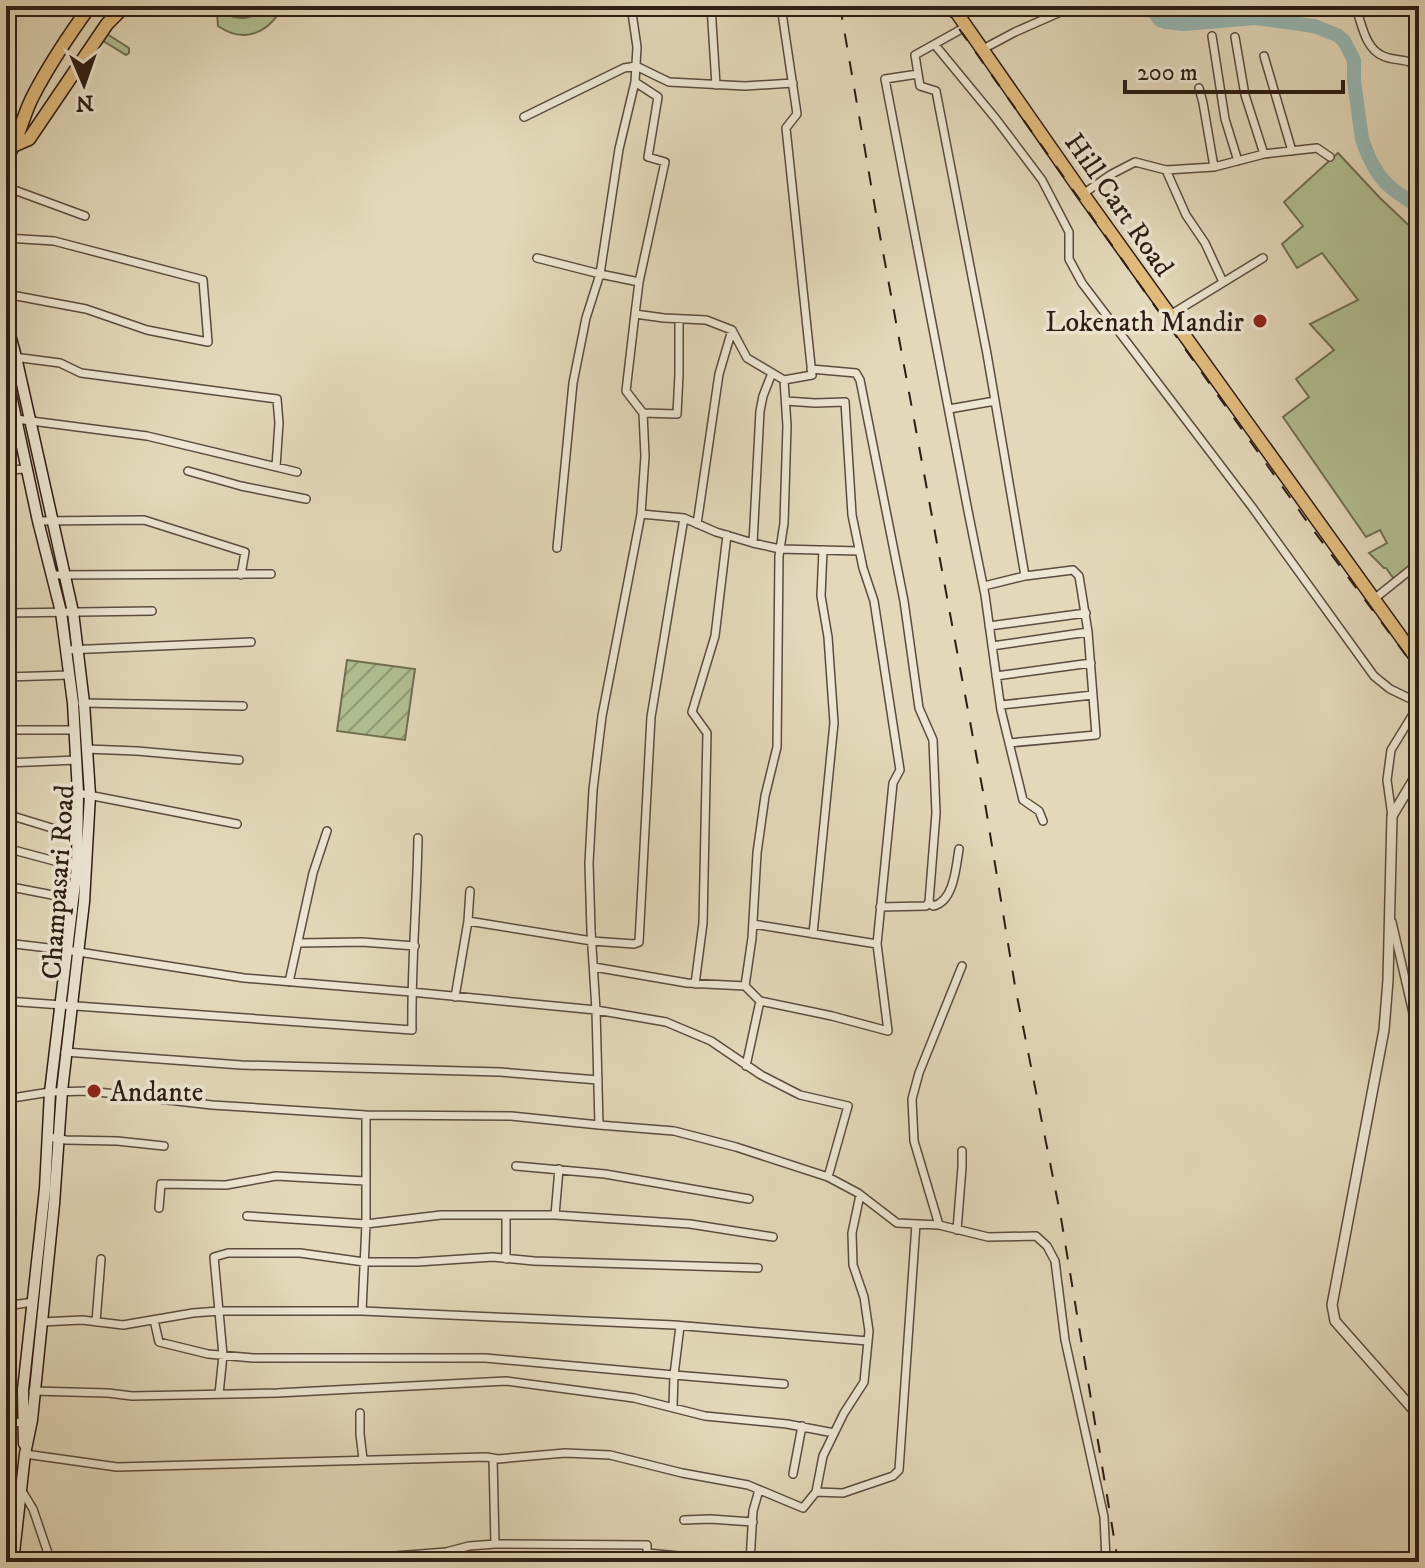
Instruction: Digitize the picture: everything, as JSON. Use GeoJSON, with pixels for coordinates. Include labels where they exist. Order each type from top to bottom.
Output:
{"type":"FeatureCollection","features":[{"type":"Feature","properties":{"kind":"highway"},"geometry":{"type":"LineString","coordinates":[[6,159],[15,145],[17,131],[32,97],[90,6]]}},
{"type":"Feature","properties":{"kind":"highway"},"geometry":{"type":"LineString","coordinates":[[15,145],[29,139],[107,24],[125,6]]}},
{"type":"Feature","properties":{"kind":"highway","name":"Hill Cart Road"},"geometry":{"type":"LineString","coordinates":[[952,6],[1419,662]]}},
{"type":"Feature","properties":{"kind":"main road","name":"Champasari Road"},"geometry":{"type":"LineString","coordinates":[[6,320],[11,356],[30,420],[65,575],[78,703],[87,867],[71,951]]}},
{"type":"Feature","properties":{"kind":"main road","name":"Champasari Road"},"geometry":{"type":"LineString","coordinates":[[6,372],[38,521],[52,575],[67,612]]}},
{"type":"Feature","properties":{"kind":"main road","name":"Champasari Road"},"geometry":{"type":"LineString","coordinates":[[72,650],[70,675],[78,703],[75,730],[81,753]]}},
{"type":"Feature","properties":{"kind":"main road","name":"Champasari Road"},"geometry":{"type":"LineString","coordinates":[[11,1555],[25,1454],[84,794]]}},
{"type":"Feature","properties":{"kind":"main road","name":"Champasari Road"},"geometry":{"type":"LineString","coordinates":[[36,1322],[33,1302],[54,1138]]}},
{"type":"Feature","properties":{"kind":"main road","name":"Champasari Road"},"geometry":{"type":"LineString","coordinates":[[25,1454],[22,1423],[29,1390]]}},
{"type":"Feature","properties":{"kind":"street"},"geometry":{"type":"LineString","coordinates":[[557,548],[573,383],[586,318],[600,274],[619,149],[635,82],[637,47],[631,6]]}},
{"type":"Feature","properties":{"kind":"street"},"geometry":{"type":"LineString","coordinates":[[711,6],[716,85]]}},
{"type":"Feature","properties":{"kind":"street"},"geometry":{"type":"LineString","coordinates":[[635,314],[706,320],[732,330],[747,358],[784,380],[812,375],[786,128],[797,114],[781,6]]}},
{"type":"Feature","properties":{"kind":"street"},"geometry":{"type":"LineString","coordinates":[[983,49],[1074,6]]}},
{"type":"Feature","properties":{"kind":"street"},"geometry":{"type":"LineString","coordinates":[[1355,6],[1363,32],[1373,49],[1382,56],[1412,61],[1419,68]]}},
{"type":"Feature","properties":{"kind":"street"},"geometry":{"type":"LineString","coordinates":[[967,26],[915,55],[920,86],[936,91],[1025,576]]}},
{"type":"Feature","properties":{"kind":"street"},"geometry":{"type":"LineString","coordinates":[[1212,36],[1225,119],[1238,161]]}},
{"type":"Feature","properties":{"kind":"street"},"geometry":{"type":"LineString","coordinates":[[1235,37],[1245,95],[1264,154]]}},
{"type":"Feature","properties":{"kind":"street"},"geometry":{"type":"LineString","coordinates":[[935,45],[1042,180],[1069,232],[1069,259],[1082,283],[1252,507],[1374,676],[1390,689],[1415,701],[1418,706],[1391,750],[1387,780],[1392,816],[1384,1030],[1332,1305],[1335,1321],[1419,1416]]}},
{"type":"Feature","properties":{"kind":"street"},"geometry":{"type":"LineString","coordinates":[[1264,56],[1292,151]]}},
{"type":"Feature","properties":{"kind":"street"},"geometry":{"type":"LineString","coordinates":[[524,117],[624,68],[636,66],[669,82],[745,86],[793,83]]}},
{"type":"Feature","properties":{"kind":"street"},"geometry":{"type":"LineString","coordinates":[[918,74],[885,79],[984,586],[1009,743],[1023,800],[1039,811],[1043,821]]}},
{"type":"Feature","properties":{"kind":"street"},"geometry":{"type":"LineString","coordinates":[[599,1125],[589,863],[593,790],[602,716],[641,514],[645,456],[643,413],[626,391],[639,282],[665,162],[648,157],[658,97],[635,82]]}},
{"type":"Feature","properties":{"kind":"street"},"geometry":{"type":"LineString","coordinates":[[1199,88],[1214,167]]}},
{"type":"Feature","properties":{"kind":"street"},"geometry":{"type":"LineString","coordinates":[[1083,194],[1135,162],[1166,170],[1214,167],[1264,154],[1317,148],[1330,157]]}},
{"type":"Feature","properties":{"kind":"street"},"geometry":{"type":"LineString","coordinates":[[1166,170],[1186,215],[1205,243],[1223,282]]}},
{"type":"Feature","properties":{"kind":"street"},"geometry":{"type":"LineString","coordinates":[[6,187],[85,216]]}},
{"type":"Feature","properties":{"kind":"street"},"geometry":{"type":"LineString","coordinates":[[6,238],[54,241],[203,280],[208,342],[147,330],[86,309],[6,294]]}},
{"type":"Feature","properties":{"kind":"street"},"geometry":{"type":"LineString","coordinates":[[537,258],[639,282]]}},
{"type":"Feature","properties":{"kind":"street"},"geometry":{"type":"LineString","coordinates":[[1170,315],[1263,258]]}},
{"type":"Feature","properties":{"kind":"street"},"geometry":{"type":"LineString","coordinates":[[643,413],[677,414],[679,319]]}},
{"type":"Feature","properties":{"kind":"street"},"geometry":{"type":"LineString","coordinates":[[697,524],[719,374],[732,330]]}},
{"type":"Feature","properties":{"kind":"street"},"geometry":{"type":"LineString","coordinates":[[11,356],[60,363],[81,373],[277,399],[276,467]]}},
{"type":"Feature","properties":{"kind":"street"},"geometry":{"type":"LineString","coordinates":[[811,369],[848,371],[856,373],[860,380],[904,601],[919,708],[933,740],[936,813],[929,902],[926,906],[880,907]]}},
{"type":"Feature","properties":{"kind":"street"},"geometry":{"type":"LineString","coordinates":[[753,543],[760,411],[772,373]]}},
{"type":"Feature","properties":{"kind":"street"},"geometry":{"type":"LineString","coordinates":[[745,986],[757,853],[765,796],[777,747],[780,549],[784,523],[784,380]]}},
{"type":"Feature","properties":{"kind":"street"},"geometry":{"type":"LineString","coordinates":[[594,967],[695,984],[745,986],[760,1001],[888,1031],[877,944],[893,783],[900,770],[874,601],[863,568],[852,515],[845,402],[786,401]]}},
{"type":"Feature","properties":{"kind":"street"},"geometry":{"type":"LineString","coordinates":[[949,409],[995,401]]}},
{"type":"Feature","properties":{"kind":"street"},"geometry":{"type":"LineString","coordinates":[[16,419],[147,436],[297,472]]}},
{"type":"Feature","properties":{"kind":"street"},"geometry":{"type":"LineString","coordinates":[[6,470],[27,469]]}},
{"type":"Feature","properties":{"kind":"street"},"geometry":{"type":"LineString","coordinates":[[188,471],[306,499]]}},
{"type":"Feature","properties":{"kind":"street"},"geometry":{"type":"LineString","coordinates":[[641,514],[684,518],[727,535],[780,549],[859,551]]}},
{"type":"Feature","properties":{"kind":"street"},"geometry":{"type":"LineString","coordinates":[[468,921],[592,941],[639,942],[651,717],[684,518]]}},
{"type":"Feature","properties":{"kind":"street"},"geometry":{"type":"LineString","coordinates":[[38,521],[144,520],[245,552],[241,575]]}},
{"type":"Feature","properties":{"kind":"street"},"geometry":{"type":"LineString","coordinates":[[695,984],[703,923],[707,733],[692,712],[715,636],[727,535]]}},
{"type":"Feature","properties":{"kind":"street"},"geometry":{"type":"LineString","coordinates":[[813,934],[834,723],[828,637],[821,596],[823,550]]}},
{"type":"Feature","properties":{"kind":"street"},"geometry":{"type":"LineString","coordinates":[[1374,599],[1419,563]]}},
{"type":"Feature","properties":{"kind":"street"},"geometry":{"type":"LineString","coordinates":[[984,586],[1025,576],[1073,570],[1082,583],[1096,735],[1009,743]]}},
{"type":"Feature","properties":{"kind":"street"},"geometry":{"type":"LineString","coordinates":[[52,575],[271,574]]}},
{"type":"Feature","properties":{"kind":"street"},"geometry":{"type":"LineString","coordinates":[[6,613],[152,611]]}},
{"type":"Feature","properties":{"kind":"street"},"geometry":{"type":"LineString","coordinates":[[989,626],[1086,613]]}},
{"type":"Feature","properties":{"kind":"street"},"geometry":{"type":"LineString","coordinates":[[992,646],[1088,632]]}},
{"type":"Feature","properties":{"kind":"street"},"geometry":{"type":"LineString","coordinates":[[72,650],[251,642]]}},
{"type":"Feature","properties":{"kind":"street"},"geometry":{"type":"LineString","coordinates":[[996,676],[1091,663]]}},
{"type":"Feature","properties":{"kind":"street"},"geometry":{"type":"LineString","coordinates":[[6,677],[70,675]]}},
{"type":"Feature","properties":{"kind":"street"},"geometry":{"type":"LineString","coordinates":[[1001,705],[1093,695]]}},
{"type":"Feature","properties":{"kind":"street"},"geometry":{"type":"LineString","coordinates":[[78,703],[243,706]]}},
{"type":"Feature","properties":{"kind":"street"},"geometry":{"type":"LineString","coordinates":[[6,730],[75,730]]}},
{"type":"Feature","properties":{"kind":"street"},"geometry":{"type":"LineString","coordinates":[[6,763],[81,753],[137,751],[239,760]]}},
{"type":"Feature","properties":{"kind":"street"},"geometry":{"type":"LineString","coordinates":[[1392,816],[1419,771]]}},
{"type":"Feature","properties":{"kind":"street"},"geometry":{"type":"LineString","coordinates":[[84,794],[237,824]]}},
{"type":"Feature","properties":{"kind":"street"},"geometry":{"type":"LineString","coordinates":[[6,814],[78,836]]}},
{"type":"Feature","properties":{"kind":"street"},"geometry":{"type":"LineString","coordinates":[[289,982],[313,873],[327,831]]}},
{"type":"Feature","properties":{"kind":"street"},"geometry":{"type":"LineString","coordinates":[[6,1001],[412,1030],[418,838]]}},
{"type":"Feature","properties":{"kind":"street"},"geometry":{"type":"LineString","coordinates":[[6,848],[77,867]]}},
{"type":"Feature","properties":{"kind":"street"},"geometry":{"type":"LineString","coordinates":[[929,902],[933,906],[942,904],[946,899],[959,849]]}},
{"type":"Feature","properties":{"kind":"street"},"geometry":{"type":"LineString","coordinates":[[6,886],[73,899]]}},
{"type":"Feature","properties":{"kind":"street"},"geometry":{"type":"LineString","coordinates":[[456,996],[470,891]]}},
{"type":"Feature","properties":{"kind":"street"},"geometry":{"type":"LineString","coordinates":[[1390,912],[1419,1039]]}},
{"type":"Feature","properties":{"kind":"street"},"geometry":{"type":"LineString","coordinates":[[753,924],[877,944]]}},
{"type":"Feature","properties":{"kind":"street"},"geometry":{"type":"LineString","coordinates":[[298,943],[362,942],[415,946]]}},
{"type":"Feature","properties":{"kind":"street"},"geometry":{"type":"LineString","coordinates":[[6,943],[244,978],[596,1010],[666,1022],[711,1041],[746,1066],[800,1095],[848,1106],[828,1177]]}},
{"type":"Feature","properties":{"kind":"street"},"geometry":{"type":"LineString","coordinates":[[939,1225],[914,1141],[912,1099],[919,1073],[962,966]]}},
{"type":"Feature","properties":{"kind":"street"},"geometry":{"type":"LineString","coordinates":[[746,1066],[760,1001]]}},
{"type":"Feature","properties":{"kind":"street"},"geometry":{"type":"LineString","coordinates":[[61,1051],[241,1065],[500,1072],[598,1080]]}},
{"type":"Feature","properties":{"kind":"street"},"geometry":{"type":"LineString","coordinates":[[6,1099],[89,1091],[212,1105],[366,1115],[511,1116],[674,1131],[736,1147],[828,1177],[860,1195],[897,1223],[939,1225],[988,1237],[1036,1236],[1047,1246],[1055,1261],[1065,1340],[1104,1517],[1106,1560],[1103,1562]]}},
{"type":"Feature","properties":{"kind":"street"},"geometry":{"type":"LineString","coordinates":[[362,1311],[366,1115]]}},
{"type":"Feature","properties":{"kind":"street"},"geometry":{"type":"LineString","coordinates":[[54,1138],[164,1146]]}},
{"type":"Feature","properties":{"kind":"street"},"geometry":{"type":"LineString","coordinates":[[957,1230],[962,1151]]}},
{"type":"Feature","properties":{"kind":"street"},"geometry":{"type":"LineString","coordinates":[[516,1166],[605,1174],[749,1199]]}},
{"type":"Feature","properties":{"kind":"street"},"geometry":{"type":"LineString","coordinates":[[555,1215],[559,1169]]}},
{"type":"Feature","properties":{"kind":"street"},"geometry":{"type":"LineString","coordinates":[[159,1208],[161,1184],[226,1185],[276,1176],[365,1181]]}},
{"type":"Feature","properties":{"kind":"street"},"geometry":{"type":"LineString","coordinates":[[25,1454],[117,1467],[493,1458],[565,1453],[610,1455],[748,1485],[803,1508],[816,1492],[823,1456],[834,1433],[864,1382],[869,1331],[864,1297],[853,1265],[852,1233],[860,1195]]}},
{"type":"Feature","properties":{"kind":"street"},"geometry":{"type":"LineString","coordinates":[[247,1216],[366,1224],[441,1215],[555,1215],[690,1224],[773,1237]]}},
{"type":"Feature","properties":{"kind":"street"},"geometry":{"type":"LineString","coordinates":[[506,1215],[506,1259]]}},
{"type":"Feature","properties":{"kind":"street"},"geometry":{"type":"LineString","coordinates":[[816,1492],[843,1493],[893,1476],[899,1470],[916,1224]]}},
{"type":"Feature","properties":{"kind":"street"},"geometry":{"type":"LineString","coordinates":[[219,1394],[223,1355],[214,1257],[228,1253],[300,1253],[364,1262],[493,1257],[758,1268]]}},
{"type":"Feature","properties":{"kind":"street"},"geometry":{"type":"LineString","coordinates":[[96,1322],[101,1259]]}},
{"type":"Feature","properties":{"kind":"street"},"geometry":{"type":"LineString","coordinates":[[6,1306],[33,1302]]}},
{"type":"Feature","properties":{"kind":"street"},"geometry":{"type":"LineString","coordinates":[[36,1322],[82,1320],[123,1325],[219,1311],[362,1311],[680,1326],[868,1341]]}},
{"type":"Feature","properties":{"kind":"street"},"geometry":{"type":"LineString","coordinates":[[154,1320],[159,1342],[208,1354],[253,1358],[485,1358],[784,1384]]}},
{"type":"Feature","properties":{"kind":"street"},"geometry":{"type":"LineString","coordinates":[[673,1407],[680,1326]]}},
{"type":"Feature","properties":{"kind":"street"},"geometry":{"type":"LineString","coordinates":[[29,1390],[132,1396],[506,1381],[634,1398],[705,1416],[802,1426],[834,1433]]}},
{"type":"Feature","properties":{"kind":"street"},"geometry":{"type":"LineString","coordinates":[[360,1413],[363,1459]]}},
{"type":"Feature","properties":{"kind":"street"},"geometry":{"type":"LineString","coordinates":[[6,1421],[22,1423]]}},
{"type":"Feature","properties":{"kind":"street"},"geometry":{"type":"LineString","coordinates":[[793,1474],[802,1426]]}},
{"type":"Feature","properties":{"kind":"street"},"geometry":{"type":"LineString","coordinates":[[493,1458],[495,1544]]}},
{"type":"Feature","properties":{"kind":"street"},"geometry":{"type":"LineString","coordinates":[[21,1489],[33,1509],[51,1562]]}},
{"type":"Feature","properties":{"kind":"street"},"geometry":{"type":"LineString","coordinates":[[750,1562],[753,1511],[759,1490]]}},
{"type":"Feature","properties":{"kind":"street"},"geometry":{"type":"LineString","coordinates":[[6,1512],[19,1512]]}},
{"type":"Feature","properties":{"kind":"street"},"geometry":{"type":"LineString","coordinates":[[684,1520],[753,1522]]}},
{"type":"Feature","properties":{"kind":"street"},"geometry":{"type":"LineString","coordinates":[[344,1562],[495,1544],[647,1545],[647,1553],[743,1562]]}},
{"type":"Feature","properties":{"kind":"green space"},"geometry":{"type":"Polygon","coordinates":[[[263,6],[282,8],[270,24],[254,33],[237,34],[218,26],[217,13],[247,18],[263,6]]]}},
{"type":"Feature","properties":{"kind":"green space"},"geometry":{"type":"Polygon","coordinates":[[[107,34],[129,48],[129,53],[126,55],[105,42],[103,39],[107,34]]]}},
{"type":"Feature","properties":{"kind":"green space"},"geometry":{"type":"Polygon","coordinates":[[[1338,153],[1419,235],[1419,559],[1394,579],[1369,553],[1387,543],[1380,530],[1366,537],[1283,417],[1309,397],[1296,379],[1334,350],[1310,324],[1358,300],[1322,253],[1297,268],[1282,244],[1303,226],[1284,202],[1338,153]]]}},
{"type":"Feature","properties":{"kind":"green space"},"geometry":{"type":"Polygon","coordinates":[[[347,660],[415,669],[405,740],[337,731],[347,660]]]}},
{"type":"Feature","properties":{"kind":"waterway"},"geometry":{"type":"LineString","coordinates":[[1149,6],[1160,20],[1166,22],[1184,24],[1255,18],[1314,26],[1337,35],[1344,41],[1354,60],[1362,139],[1369,157],[1384,180],[1419,209]]}},
{"type":"Feature","properties":{"kind":"railway"},"geometry":{"type":"LineString","coordinates":[[840,6],[984,797],[1015,986],[1061,1218],[1118,1562]]}},
{"type":"Feature","properties":{"kind":"railway"},"geometry":{"type":"LineString","coordinates":[[943,6],[1308,523],[1419,673]]}},
{"type":"Feature","properties":{"kind":"place","name":"Lokenath Mandir"},"geometry":{"type":"Point","coordinates":[1260,321]}},
{"type":"Feature","properties":{"kind":"place","name":"Andante"},"geometry":{"type":"Point","coordinates":[94,1091]}}]}
